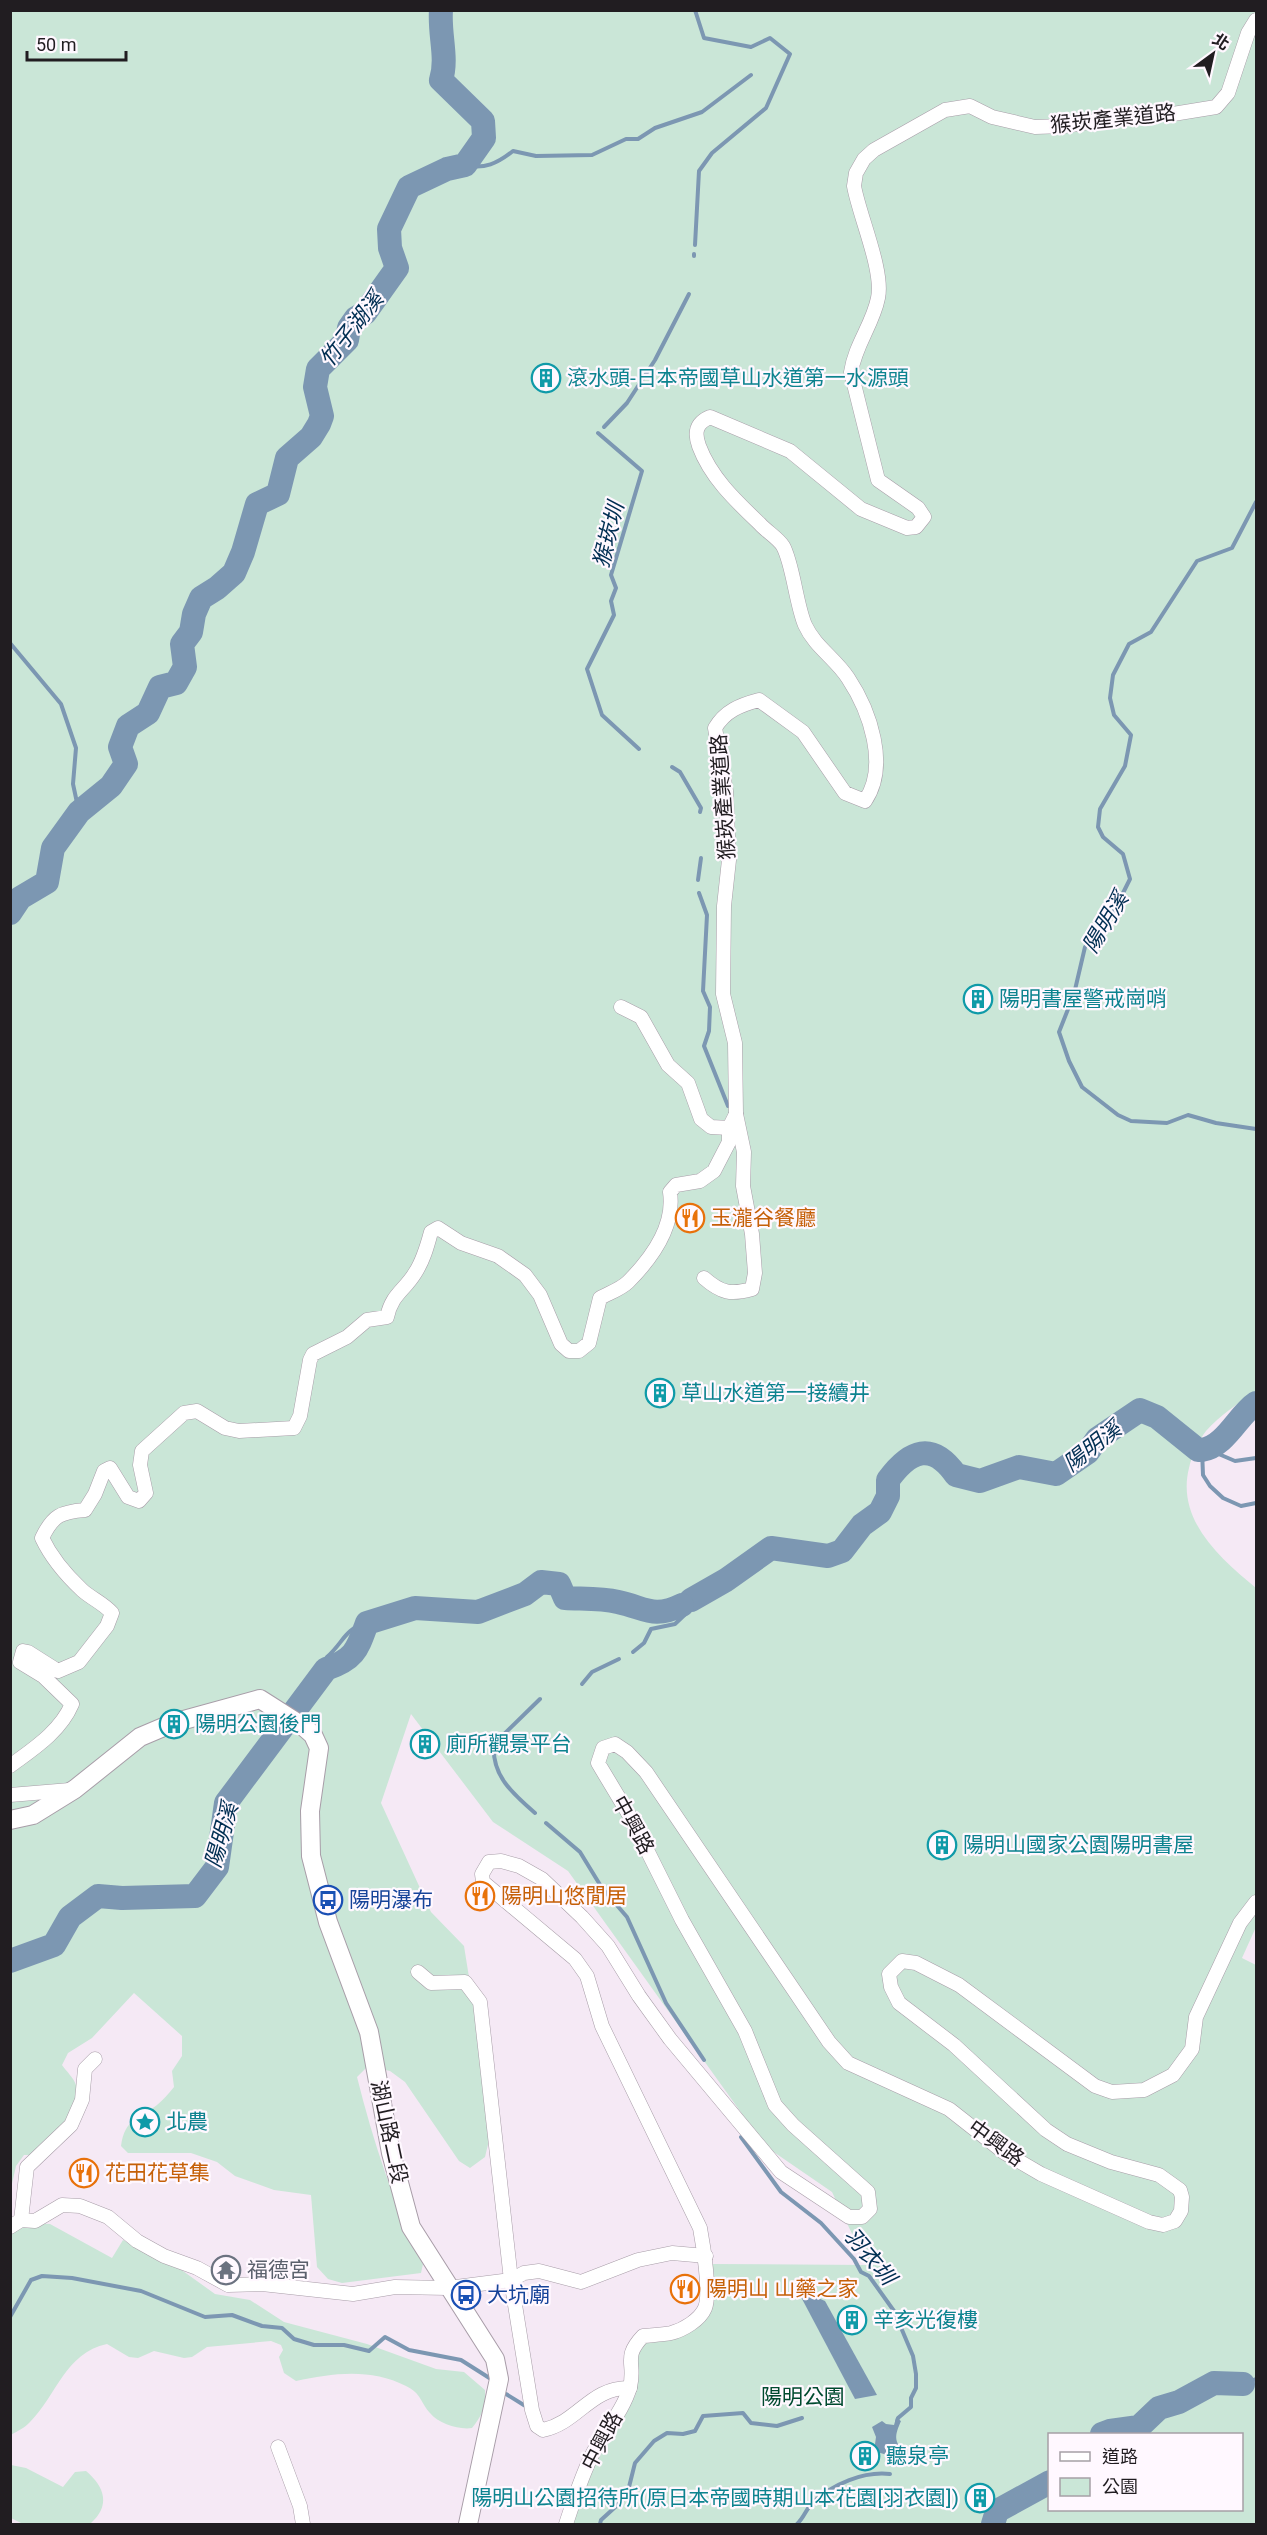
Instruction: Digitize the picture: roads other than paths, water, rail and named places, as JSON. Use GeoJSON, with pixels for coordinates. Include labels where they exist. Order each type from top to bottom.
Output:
{"type":"FeatureCollection","features":[{"type":"Feature","properties":{"kind":"street","name":"猴崁產業道路"},"geometry":{"type":"LineString","coordinates":[[10,1766],[55,1730],[67,1716],[72,1704],[43,1676],[20,1662],[22,1651],[28,1652],[58,1671],[80,1662],[107,1626],[112,1614],[105,1606],[82,1591],[51,1555],[42,1538],[51,1520],[68,1511],[86,1510],[104,1471],[110,1468],[128,1497],[139,1501],[144,1498],[147,1493],[140,1465],[142,1451],[184,1413],[197,1411],[225,1428],[239,1431],[294,1428],[300,1416],[309,1360],[313,1354],[347,1336],[367,1320],[387,1317],[390,1301],[415,1274],[427,1250],[431,1232],[438,1228],[461,1243],[498,1256],[525,1275],[540,1295],[561,1344],[570,1351],[579,1351],[589,1343],[600,1298],[627,1283],[662,1237],[672,1205],[670,1192],[676,1185],[700,1181],[714,1170],[724,1152],[729,1142],[729,1128],[736,1114],[735,1043],[723,994],[724,906],[729,860],[726,791],[715,728],[723,715],[746,703],[759,700],[803,732],[846,793],[865,801],[873,789],[878,762],[860,700],[847,676],[814,643],[805,623],[783,546],[714,477],[696,436],[699,424],[711,417],[790,451],[861,509],[907,528],[916,528],[924,517],[918,508],[878,480],[851,372],[853,359],[879,296],[875,269],[854,186],[856,173],[864,159],[874,150],[945,110],[970,106],[992,117],[1035,127],[1064,126],[1140,114],[1173,114],[1216,107],[1228,93],[1234,81],[1248,33],[1257,20]]}},
{"type":"Feature","properties":{"kind":"street"},"geometry":{"type":"LineString","coordinates":[[621,1007],[640,1017],[668,1065],[688,1083],[701,1119],[711,1127],[729,1128]]}},
{"type":"Feature","properties":{"kind":"street"},"geometry":{"type":"LineString","coordinates":[[704,1278],[718,1290],[733,1294],[752,1289],[755,1273],[752,1234],[743,1186],[744,1152],[736,1114]]}},
{"type":"Feature","properties":{"kind":"street","name":"湖山路二段"},"geometry":{"type":"LineString","coordinates":[[75,1789],[140,1737],[173,1723],[260,1699],[313,1735],[319,1748],[310,1811],[311,1856],[328,1922],[369,2032],[392,2153],[411,2227],[495,2359],[499,2379],[468,2524]]}},
{"type":"Feature","properties":{"kind":"street","name":"中興路"},"geometry":{"type":"LineString","coordinates":[[566,2524],[594,2452],[630,2388],[632,2376],[630,2354],[635,2344],[643,2336],[670,2334],[684,2328],[694,2321],[705,2307],[706,2256],[700,2228],[602,2026],[587,1977],[575,1959],[483,1882],[482,1874],[489,1862],[501,1861],[519,1866],[542,1879],[582,1917],[608,1946],[639,1996],[670,2039],[781,2172],[849,2217],[862,2217],[870,2209],[868,2192],[793,2125],[775,2105],[745,2031],[682,1920],[631,1818],[598,1763],[603,1748],[615,1744],[627,1752],[646,1772],[830,2042],[848,2062],[949,2109],[1005,2153],[1041,2174],[1149,2222],[1163,2225],[1175,2221],[1181,2211],[1180,2190],[1159,2175],[1111,2162],[1067,2144],[1046,2130],[954,2045],[899,2003],[891,1987],[889,1974],[902,1961],[916,1963],[959,1985],[1095,2086],[1112,2091],[1144,2090],[1173,2075],[1192,2049],[1196,2017],[1240,1923],[1257,1902]]}},
{"type":"Feature","properties":{"kind":"street"},"geometry":{"type":"LineString","coordinates":[[10,1795],[75,1789]]}},
{"type":"Feature","properties":{"kind":"street"},"geometry":{"type":"LineString","coordinates":[[10,1820],[33,1815],[75,1789]]}},
{"type":"Feature","properties":{"kind":"street"},"geometry":{"type":"LineString","coordinates":[[418,1972],[432,1983],[465,1982],[480,2002],[511,2280],[532,2410],[537,2426],[543,2430],[561,2426],[597,2396],[616,2388],[630,2388]]}},
{"type":"Feature","properties":{"kind":"street"},"geometry":{"type":"LineString","coordinates":[[95,2059],[85,2069],[82,2100],[71,2125],[27,2167],[16,2224],[35,2221],[62,2205],[80,2206],[108,2217],[137,2241],[164,2256],[197,2268],[228,2284],[262,2284],[353,2294],[395,2287],[448,2288],[511,2280],[524,2273],[540,2271],[581,2282],[638,2260],[672,2253],[706,2256]]}},
{"type":"Feature","properties":{"kind":"street"},"geometry":{"type":"LineString","coordinates":[[278,2447],[300,2506],[303,2524]]}},
{"type":"Feature","properties":{"kind":"water"},"geometry":{"type":"Polygon","coordinates":[[[809,2294],[825,2301],[877,2395],[855,2399],[801,2297],[809,2294]]]}},
{"type":"Feature","properties":{"kind":"water"},"geometry":{"type":"Polygon","coordinates":[[[896,2418],[901,2421],[896,2434],[897,2441],[905,2453],[896,2467],[887,2455],[874,2451],[876,2437],[872,2427],[882,2421],[894,2425],[896,2418]]]}},
{"type":"Feature","properties":{"kind":"waterway","name":"竹子湖溪"},"geometry":{"type":"LineString","coordinates":[[10,913],[20,898],[47,882],[53,848],[79,812],[111,786],[126,764],[120,747],[128,726],[148,713],[160,687],[176,683],[185,667],[182,644],[191,632],[194,614],[201,598],[234,573],[243,552],[257,504],[278,494],[287,458],[311,437],[319,424],[322,416],[315,387],[318,369],[347,340],[349,328],[356,318],[365,313],[397,268],[390,248],[389,229],[409,187],[447,169],[465,165],[484,138],[483,121],[441,80],[444,63],[441,10]]}},
{"type":"Feature","properties":{"kind":"waterway","name":"猴崁圳"},"geometry":{"type":"LineString","coordinates":[[695,10],[704,38],[751,47],[770,38],[790,54],[766,108],[712,153],[699,171],[695,245]]}},
{"type":"Feature","properties":{"kind":"waterway"},"geometry":{"type":"LineString","coordinates":[[465,165],[485,166],[502,159],[513,151],[536,156],[592,155],[626,139],[638,139],[655,128],[702,112],[751,75]]}},
{"type":"Feature","properties":{"kind":"waterway","name":"猴崁圳"},"geometry":{"type":"LineString","coordinates":[[604,427],[627,403],[655,360],[689,294]]}},
{"type":"Feature","properties":{"kind":"waterway","name":"猴崁圳"},"geometry":{"type":"LineString","coordinates":[[598,433],[642,471],[611,575],[616,588],[611,601],[614,615],[587,669],[602,715],[639,749]]}},
{"type":"Feature","properties":{"kind":"waterway","name":"陽明溪"},"geometry":{"type":"LineString","coordinates":[[1256,502],[1232,548],[1197,561],[1151,632],[1129,644],[1113,675],[1110,698],[1114,715],[1131,735],[1125,766],[1100,809],[1098,827],[1103,837],[1123,854],[1130,879],[1111,917],[1085,947],[1074,994],[1059,1032],[1069,1061],[1082,1087],[1118,1115],[1131,1121],[1167,1123],[1188,1115],[1216,1123],[1256,1129]]}},
{"type":"Feature","properties":{"kind":"waterway"},"geometry":{"type":"LineString","coordinates":[[10,643],[61,704],[76,748],[73,784],[79,812]]}},
{"type":"Feature","properties":{"kind":"waterway","name":"猴崁圳"},"geometry":{"type":"LineString","coordinates":[[672,767],[680,772],[701,808],[700,812]]}},
{"type":"Feature","properties":{"kind":"waterway","name":"猴崁圳"},"geometry":{"type":"LineString","coordinates":[[698,880],[701,858]]}},
{"type":"Feature","properties":{"kind":"waterway"},"geometry":{"type":"LineString","coordinates":[[699,893],[707,915],[703,991],[710,1007],[709,1031],[704,1046],[728,1106]]}},
{"type":"Feature","properties":{"kind":"waterway","name":"陽明溪"},"geometry":{"type":"LineString","coordinates":[[691,1600],[726,1580],[771,1548],[828,1556],[842,1551],[862,1525],[880,1512],[888,1496],[888,1480],[896,1470],[913,1456],[921,1453],[938,1457],[956,1475],[980,1481],[1019,1467],[1056,1474],[1088,1452],[1097,1439],[1140,1410],[1157,1417],[1198,1450],[1202,1450],[1225,1437],[1249,1408],[1256,1403]]}},
{"type":"Feature","properties":{"kind":"waterway"},"geometry":{"type":"LineString","coordinates":[[1207,1449],[1235,1461],[1256,1458]]}},
{"type":"Feature","properties":{"kind":"waterway"},"geometry":{"type":"LineString","coordinates":[[1202,1450],[1203,1475],[1210,1486],[1223,1498],[1241,1506],[1256,1503]]}},
{"type":"Feature","properties":{"kind":"waterway","name":"陽明溪"},"geometry":{"type":"LineString","coordinates":[[10,1961],[54,1945],[70,1917],[98,1896],[122,1898],[195,1896],[217,1867],[226,1803],[326,1669],[343,1661],[354,1652],[367,1623],[415,1608],[478,1612],[525,1594],[541,1582],[559,1584],[565,1598],[612,1601],[656,1612],[682,1605]]}},
{"type":"Feature","properties":{"kind":"waterway","name":"羽衣圳"},"geometry":{"type":"LineString","coordinates":[[633,1652],[644,1643],[651,1629],[675,1624],[695,1605],[699,1594]]}},
{"type":"Feature","properties":{"kind":"waterway"},"geometry":{"type":"LineString","coordinates":[[326,1669],[327,1657],[353,1629],[367,1623]]}},
{"type":"Feature","properties":{"kind":"waterway","name":"羽衣圳"},"geometry":{"type":"LineString","coordinates":[[582,1684],[592,1672],[619,1659]]}},
{"type":"Feature","properties":{"kind":"waterway","name":"羽衣圳"},"geometry":{"type":"LineString","coordinates":[[535,1813],[505,1783],[496,1765],[494,1744],[540,1699]]}},
{"type":"Feature","properties":{"kind":"waterway","name":"羽衣圳"},"geometry":{"type":"LineString","coordinates":[[546,1823],[580,1852],[602,1888],[627,1917],[666,2003],[704,2060]]}},
{"type":"Feature","properties":{"kind":"waterway","name":"羽衣圳"},"geometry":{"type":"LineString","coordinates":[[741,2137],[781,2192],[821,2223],[854,2259],[861,2272],[869,2276],[894,2311],[913,2356],[916,2374],[916,2388],[911,2398],[911,2407],[898,2418],[897,2422]]}},
{"type":"Feature","properties":{"kind":"waterway"},"geometry":{"type":"LineString","coordinates":[[10,2317],[31,2280],[42,2276],[72,2278],[141,2291],[205,2317],[232,2315],[262,2326],[282,2328],[294,2339],[314,2345],[344,2345],[369,2351],[385,2337],[409,2350],[461,2360],[491,2379]]}},
{"type":"Feature","properties":{"kind":"waterway"},"geometry":{"type":"LineString","coordinates":[[1243,2384],[1256,2379]]}},
{"type":"Feature","properties":{"kind":"waterway"},"geometry":{"type":"LineString","coordinates":[[1105,2433],[1139,2427],[1159,2408],[1179,2402],[1214,2383],[1243,2384]]}},
{"type":"Feature","properties":{"kind":"waterway"},"geometry":{"type":"LineString","coordinates":[[506,2394],[527,2407]]}},
{"type":"Feature","properties":{"kind":"waterway"},"geometry":{"type":"LineString","coordinates":[[600,2524],[601,2520],[623,2500],[628,2491],[635,2463],[654,2441],[667,2433],[683,2434],[695,2431],[703,2416],[743,2413],[751,2423],[777,2426],[802,2418]]}},
{"type":"Feature","properties":{"kind":"waterway"},"geometry":{"type":"LineString","coordinates":[[797,2524],[813,2502],[839,2484],[859,2477],[890,2474]]}},
{"type":"Feature","properties":{"kind":"waterway"},"geometry":{"type":"LineString","coordinates":[[993,2524],[997,2511],[1048,2483]]}},
{"type":"Feature","properties":{"kind":"place","name":"滾水頭-日本帝國草山水道第一水源頭"},"geometry":{"type":"Point","coordinates":[546,378]}},
{"type":"Feature","properties":{"kind":"place","name":"陽明書屋警戒崗哨"},"geometry":{"type":"Point","coordinates":[978,999]}},
{"type":"Feature","properties":{"kind":"place","name":"玉瀧谷餐廳"},"geometry":{"type":"Point","coordinates":[690,1218]}},
{"type":"Feature","properties":{"kind":"place","name":"草山水道第一接續井"},"geometry":{"type":"Point","coordinates":[660,1393]}},
{"type":"Feature","properties":{"kind":"place","name":"陽明公園後門"},"geometry":{"type":"Point","coordinates":[174,1724]}},
{"type":"Feature","properties":{"kind":"place","name":"廁所觀景平台"},"geometry":{"type":"Point","coordinates":[425,1744]}},
{"type":"Feature","properties":{"kind":"place","name":"陽明山國家公園陽明書屋"},"geometry":{"type":"Point","coordinates":[942,1845]}},
{"type":"Feature","properties":{"kind":"place","name":"陽明山悠閒居"},"geometry":{"type":"Point","coordinates":[480,1896]}},
{"type":"Feature","properties":{"kind":"place","name":"陽明瀑布"},"geometry":{"type":"Point","coordinates":[328,1900]}},
{"type":"Feature","properties":{"kind":"place","name":"北農"},"geometry":{"type":"Point","coordinates":[145,2122]}},
{"type":"Feature","properties":{"kind":"place","name":"花田花草集"},"geometry":{"type":"Point","coordinates":[84,2173]}},
{"type":"Feature","properties":{"kind":"place","name":"福德宮"},"geometry":{"type":"Point","coordinates":[226,2270]}},
{"type":"Feature","properties":{"kind":"place","name":"陽明山 山藥之家"},"geometry":{"type":"Point","coordinates":[685,2289]}},
{"type":"Feature","properties":{"kind":"place","name":"大坑廟"},"geometry":{"type":"Point","coordinates":[466,2295]}},
{"type":"Feature","properties":{"kind":"place","name":"辛亥光復樓"},"geometry":{"type":"Point","coordinates":[852,2320]}},
{"type":"Feature","properties":{"kind":"place","name":"聽泉亭"},"geometry":{"type":"Point","coordinates":[865,2456]}},
{"type":"Feature","properties":{"kind":"place","name":"陽明山公園招待所(原日本帝國時期山本花園[羽衣園])"},"geometry":{"type":"Point","coordinates":[980,2498]}},
{"type":"Feature","properties":{"kind":"park label","name":"陽明公園"},"geometry":{"type":"Point","coordinates":[803,2397]}}]}
